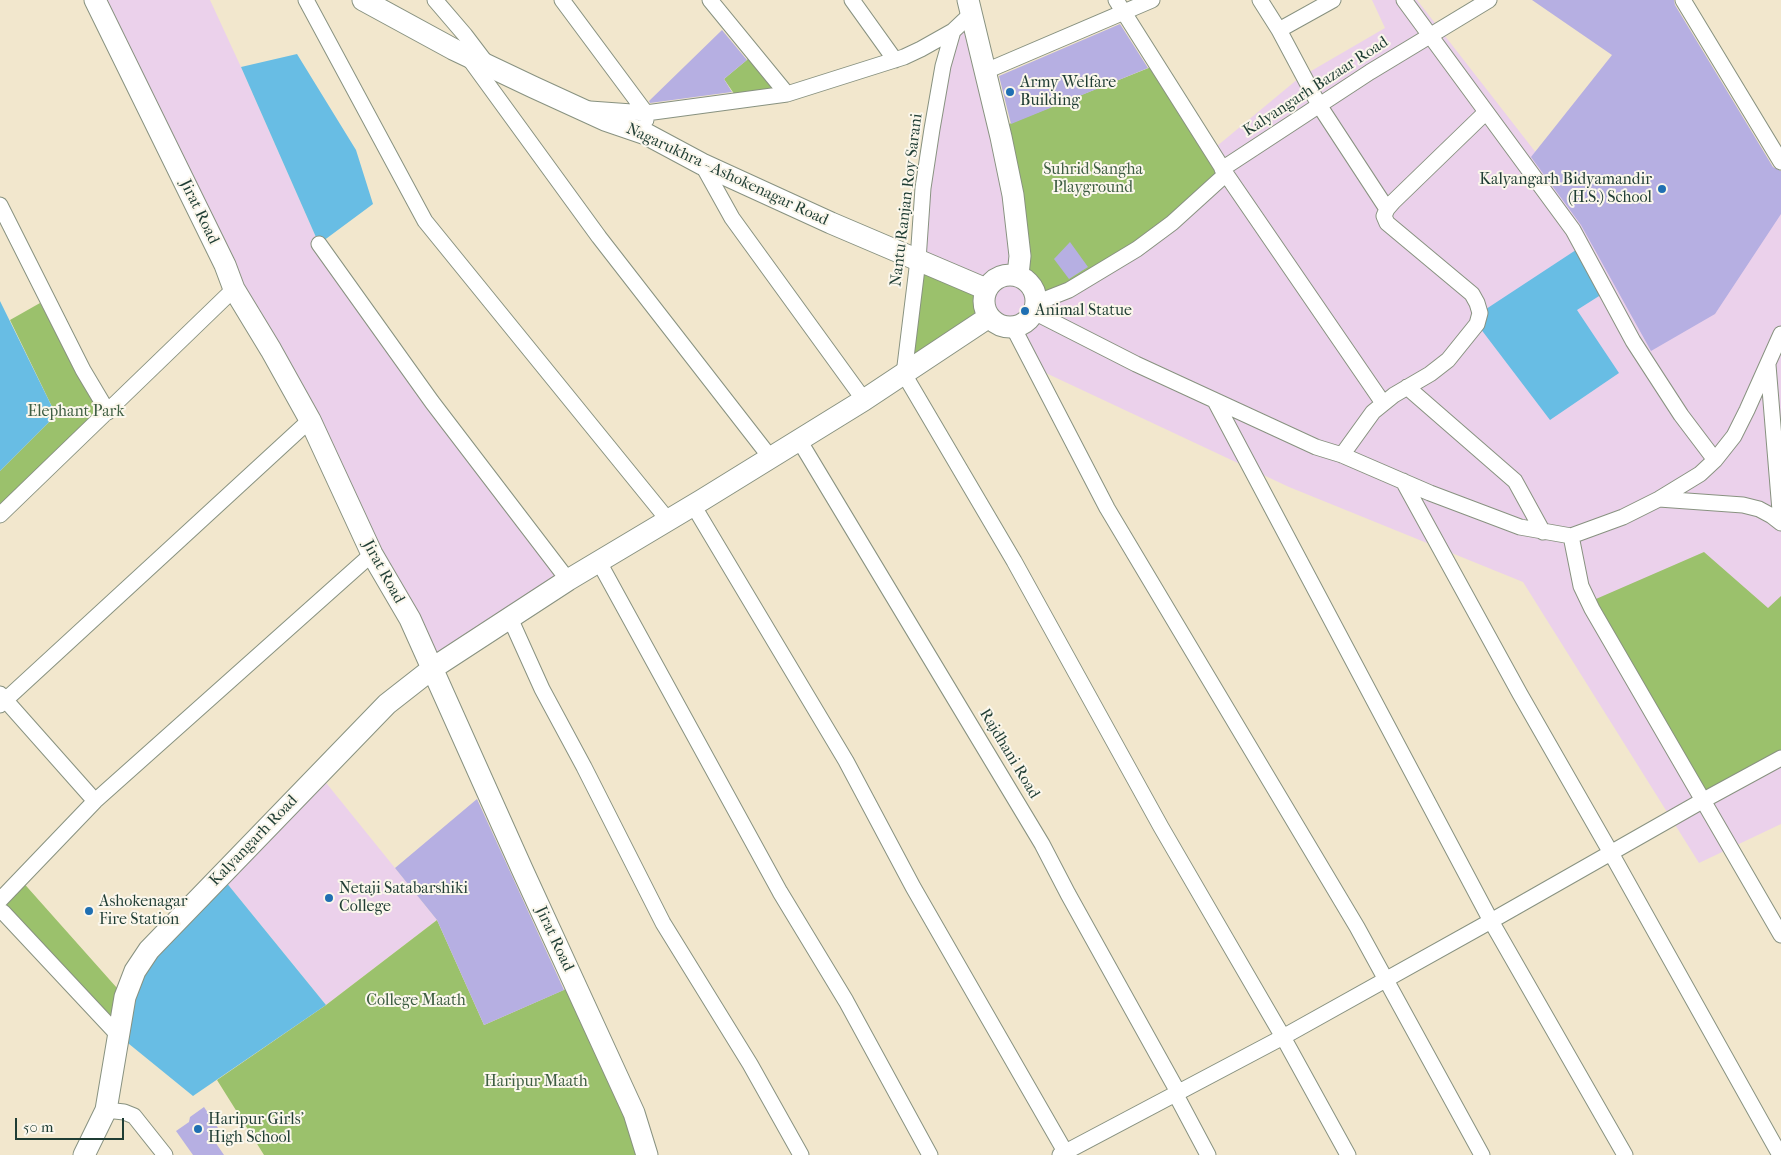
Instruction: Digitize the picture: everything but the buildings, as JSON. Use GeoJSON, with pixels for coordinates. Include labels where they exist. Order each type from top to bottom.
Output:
{"type":"FeatureCollection","features":[{"type":"Feature","properties":{"kind":"main road","name":"Jirat Road"},"geometry":{"type":"LineString","coordinates":[[95,0],[212,239],[234,290],[271,350],[310,420],[372,554],[410,619],[634,1113],[647,1155]]}},
{"type":"Feature","properties":{"kind":"main road","name":"Nagarukhra - Ashokenagar Road"},"geometry":{"type":"LineString","coordinates":[[364,0],[488,66],[605,120],[646,134],[702,164],[831,223],[986,289]]}},
{"type":"Feature","properties":{"kind":"main road"},"geometry":{"type":"LineString","coordinates":[[970,7],[1013,196],[1020,256],[1018,275]]}},
{"type":"Feature","properties":{"kind":"main road"},"geometry":{"type":"LineString","coordinates":[[1001,275],[1018,275],[1026,279],[1036,294],[1035,308],[1029,320],[1022,325],[1004,327],[989,317],[983,302],[986,289],[994,279],[1001,275]]}},
{"type":"Feature","properties":{"kind":"main road","name":"Kalyangarh Road"},"geometry":{"type":"LineString","coordinates":[[84,1155],[106,1110],[125,997],[135,971],[150,950],[367,724],[403,691],[433,668],[568,580],[864,400],[989,317]]}},
{"type":"Feature","properties":{"kind":"street"},"geometry":{"type":"LineString","coordinates":[[306,0],[425,221],[668,520]]}},
{"type":"Feature","properties":{"kind":"street"},"geometry":{"type":"LineString","coordinates":[[435,0],[488,66]]}},
{"type":"Feature","properties":{"kind":"street"},"geometry":{"type":"LineString","coordinates":[[562,0],[646,113],[646,134]]}},
{"type":"Feature","properties":{"kind":"street"},"geometry":{"type":"LineString","coordinates":[[710,0],[787,94]]}},
{"type":"Feature","properties":{"kind":"street"},"geometry":{"type":"LineString","coordinates":[[852,0],[895,60]]}},
{"type":"Feature","properties":{"kind":"street"},"geometry":{"type":"LineString","coordinates":[[986,71],[1120,6],[1152,0]]}},
{"type":"Feature","properties":{"kind":"street"},"geometry":{"type":"LineString","coordinates":[[1260,0],[1279,30],[1319,105],[1387,209]]}},
{"type":"Feature","properties":{"kind":"street"},"geometry":{"type":"LineString","coordinates":[[1279,30],[1333,0]]}},
{"type":"Feature","properties":{"kind":"street"},"geometry":{"type":"LineString","coordinates":[[1404,0],[1573,230],[1633,341],[1681,415],[1715,460]]}},
{"type":"Feature","properties":{"kind":"street","name":"Kalyangarh Bazaar Road"},"geometry":{"type":"LineString","coordinates":[[1035,308],[1137,249],[1172,223],[1224,172],[1319,105],[1429,35],[1489,0]]}},
{"type":"Feature","properties":{"kind":"street"},"geometry":{"type":"LineString","coordinates":[[1683,0],[1781,162]]}},
{"type":"Feature","properties":{"kind":"street"},"geometry":{"type":"LineString","coordinates":[[1120,6],[1224,172],[1383,403]]}},
{"type":"Feature","properties":{"kind":"street"},"geometry":{"type":"LineString","coordinates":[[579,108],[646,113],[787,94],[895,60],[921,49],[953,31],[970,7]]}},
{"type":"Feature","properties":{"kind":"street","name":"Nantu Ranjan Roy Sarani"},"geometry":{"type":"LineString","coordinates":[[904,374],[918,260],[923,188],[943,66],[953,31]]}},
{"type":"Feature","properties":{"kind":"street"},"geometry":{"type":"LineString","coordinates":[[467,56],[599,237],[770,457]]}},
{"type":"Feature","properties":{"kind":"street"},"geometry":{"type":"LineString","coordinates":[[1342,455],[1373,412],[1383,403],[1430,374],[1448,360],[1477,324],[1480,313],[1472,294],[1387,223],[1384,216],[1387,209],[1486,112]]}},
{"type":"Feature","properties":{"kind":"street"},"geometry":{"type":"LineString","coordinates":[[702,164],[732,218],[864,400]]}},
{"type":"Feature","properties":{"kind":"street"},"geometry":{"type":"LineString","coordinates":[[0,205],[79,361],[108,412]]}},
{"type":"Feature","properties":{"kind":"street"},"geometry":{"type":"LineString","coordinates":[[318,244],[432,402],[568,580]]}},
{"type":"Feature","properties":{"kind":"street"},"geometry":{"type":"LineString","coordinates":[[0,516],[234,290]]}},
{"type":"Feature","properties":{"kind":"street"},"geometry":{"type":"LineString","coordinates":[[1035,308],[1215,401],[1316,447],[1342,455],[1520,527],[1571,536],[1624,517],[1700,474],[1715,460],[1734,436],[1781,334]]}},
{"type":"Feature","properties":{"kind":"street"},"geometry":{"type":"LineString","coordinates":[[1013,327],[1106,508],[1358,927],[1482,1155]]}},
{"type":"Feature","properties":{"kind":"street"},"geometry":{"type":"LineString","coordinates":[[1768,363],[1781,523]]}},
{"type":"Feature","properties":{"kind":"street"},"geometry":{"type":"LineString","coordinates":[[904,374],[1014,561],[1348,1155]]}},
{"type":"Feature","properties":{"kind":"street"},"geometry":{"type":"LineString","coordinates":[[1407,388],[1515,481],[1544,532]]}},
{"type":"Feature","properties":{"kind":"street"},"geometry":{"type":"LineString","coordinates":[[1215,401],[1491,922],[1625,1155]]}},
{"type":"Feature","properties":{"kind":"street"},"geometry":{"type":"LineString","coordinates":[[95,802],[2,700],[310,420]]}},
{"type":"Feature","properties":{"kind":"street","name":"Rajdhani Road"},"geometry":{"type":"LineString","coordinates":[[799,440],[1042,844],[1177,1092],[1208,1155]]}},
{"type":"Feature","properties":{"kind":"street"},"geometry":{"type":"LineString","coordinates":[[1403,481],[1520,694],[1780,1155]]}},
{"type":"Feature","properties":{"kind":"street"},"geometry":{"type":"LineString","coordinates":[[1658,499],[1743,505],[1759,509],[1781,523]]}},
{"type":"Feature","properties":{"kind":"street"},"geometry":{"type":"LineString","coordinates":[[693,505],[846,761],[913,887],[1064,1154],[1283,1037],[1781,758]]}},
{"type":"Feature","properties":{"kind":"street"},"geometry":{"type":"LineString","coordinates":[[1571,536],[1582,586],[1592,609],[1781,935]]}},
{"type":"Feature","properties":{"kind":"street"},"geometry":{"type":"LineString","coordinates":[[118,1035],[1,908],[95,802],[372,554]]}},
{"type":"Feature","properties":{"kind":"street"},"geometry":{"type":"LineString","coordinates":[[599,562],[780,892],[846,1001],[930,1155]]}},
{"type":"Feature","properties":{"kind":"street"},"geometry":{"type":"LineString","coordinates":[[510,618],[542,689],[663,923],[750,1064],[801,1155]]}},
{"type":"Feature","properties":{"kind":"street"},"geometry":{"type":"LineString","coordinates":[[106,1110],[124,1112],[134,1116],[165,1155]]}},
{"type":"Feature","properties":{"kind":"shaded area"},"geometry":{"type":"Polygon","coordinates":[[[95,0],[210,0],[319,244],[568,580],[433,668],[95,0]]]}},
{"type":"Feature","properties":{"kind":"shaded area"},"geometry":{"type":"Polygon","coordinates":[[[1372,0],[1417,0],[1678,335],[1781,211],[1781,824],[1699,863],[1523,582],[1289,487],[1033,367],[976,285],[918,260],[943,66],[971,14],[1001,137],[1211,151],[1299,78],[1385,28],[1372,0]]]}},
{"type":"Feature","properties":{"kind":"shaded area","name":"Netaji Satabarshiki College"},"geometry":{"type":"Polygon","coordinates":[[[319,774],[437,920],[326,1005],[221,876],[319,774]]]}},
{"type":"Feature","properties":{"kind":"green space"},"geometry":{"type":"Polygon","coordinates":[[[754,54],[787,94],[739,101],[724,79],[754,54]]]}},
{"type":"Feature","properties":{"kind":"green space","name":"Suhrid Sangha Playground"},"geometry":{"type":"Polygon","coordinates":[[[1156,65],[1226,174],[1172,223],[1036,303],[1032,286],[1026,279],[999,128],[1156,65]]]}},
{"type":"Feature","properties":{"kind":"green space"},"geometry":{"type":"Polygon","coordinates":[[[918,260],[986,289],[989,317],[904,374],[918,260]]]}},
{"type":"Feature","properties":{"kind":"green space","name":"Elephant Park"},"geometry":{"type":"Polygon","coordinates":[[[40,303],[101,416],[0,515],[0,471],[56,415],[10,320],[40,303]]]}},
{"type":"Feature","properties":{"kind":"green space"},"geometry":{"type":"Polygon","coordinates":[[[1704,552],[1768,608],[1781,596],[1781,758],[1702,801],[1589,602],[1704,552]]]}},
{"type":"Feature","properties":{"kind":"green space"},"geometry":{"type":"Polygon","coordinates":[[[20,879],[125,997],[118,1035],[0,900],[20,879]]]}},
{"type":"Feature","properties":{"kind":"green space"},"geometry":{"type":"Polygon","coordinates":[[[437,920],[484,1025],[575,985],[649,1155],[264,1155],[217,1080],[326,1005],[437,920]]]}},
{"type":"Feature","properties":{"kind":"water"},"geometry":{"type":"Polygon","coordinates":[[[297,54],[356,150],[373,204],[319,244],[241,67],[297,54]]]}},
{"type":"Feature","properties":{"kind":"water"},"geometry":{"type":"Polygon","coordinates":[[[1582,246],[1607,291],[1577,310],[1619,373],[1550,420],[1477,324],[1480,313],[1582,246]]]}},
{"type":"Feature","properties":{"kind":"water"},"geometry":{"type":"Polygon","coordinates":[[[0,301],[56,415],[0,471],[0,301]]]}},
{"type":"Feature","properties":{"kind":"water"},"geometry":{"type":"Polygon","coordinates":[[[221,876],[326,1005],[193,1096],[118,1035],[125,997],[221,876]]]}},
{"type":"Feature","properties":{"kind":"place","name":"Army Welfare Building"},"geometry":{"type":"Point","coordinates":[1010,92]}},
{"type":"Feature","properties":{"kind":"place","name":"Kalyangarh Bidyamandir (H.S.) School"},"geometry":{"type":"Point","coordinates":[1662,189]}},
{"type":"Feature","properties":{"kind":"place","name":"Animal Statue"},"geometry":{"type":"Point","coordinates":[1025,311]}},
{"type":"Feature","properties":{"kind":"place","name":"Netaji Satabarshiki College"},"geometry":{"type":"Point","coordinates":[329,898]}},
{"type":"Feature","properties":{"kind":"place","name":"Ashokenagar Fire Station"},"geometry":{"type":"Point","coordinates":[89,911]}},
{"type":"Feature","properties":{"kind":"place","name":"Haripur Girls' High School"},"geometry":{"type":"Point","coordinates":[198,1129]}},
{"type":"Feature","properties":{"kind":"park label","name":"College Maath"},"geometry":{"type":"Point","coordinates":[416,1001]}},
{"type":"Feature","properties":{"kind":"park label","name":"Haripur Maath"},"geometry":{"type":"Point","coordinates":[536,1082]}}]}
